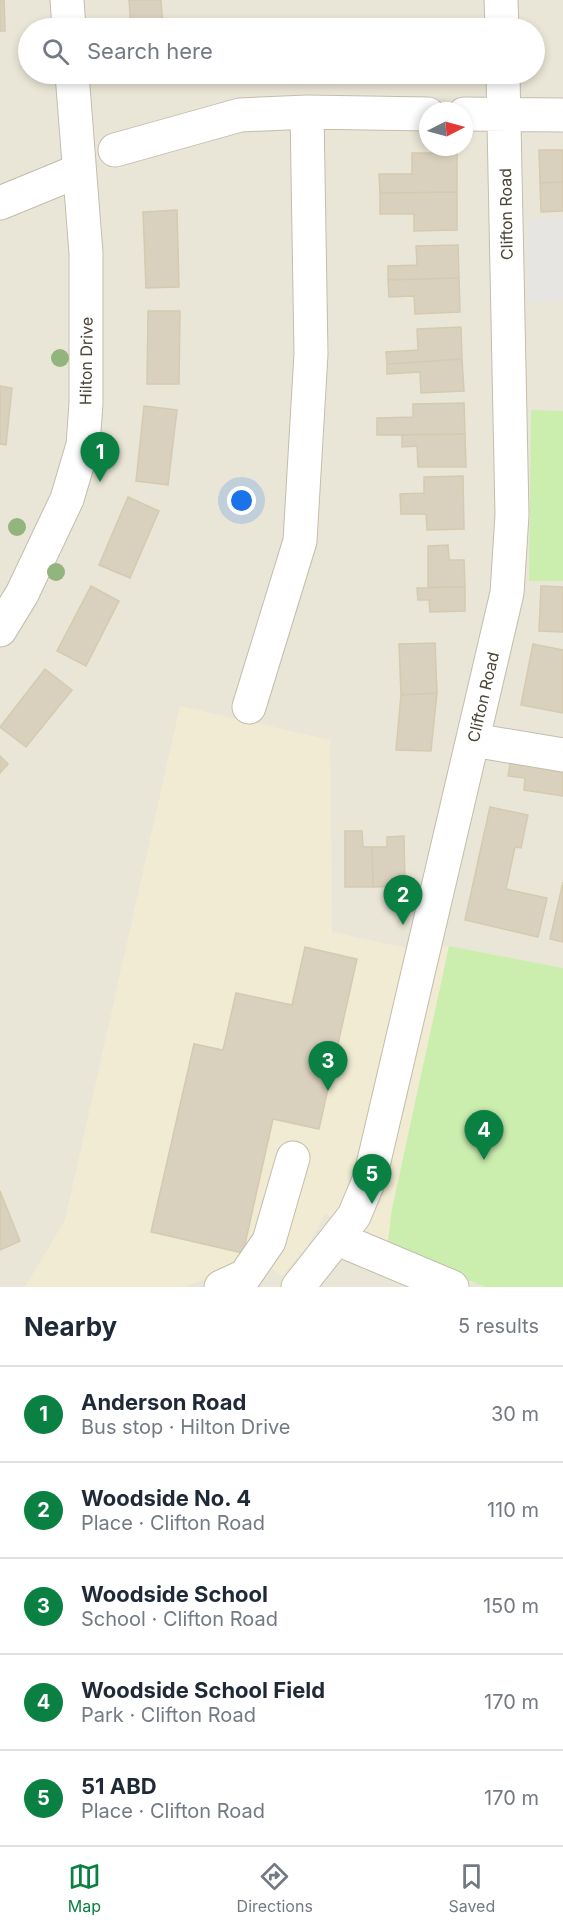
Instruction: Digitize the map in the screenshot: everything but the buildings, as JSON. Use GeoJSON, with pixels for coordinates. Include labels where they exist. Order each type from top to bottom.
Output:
{"type":"FeatureCollection","features":[{"type":"Feature","properties":{"kind":"street"},"geometry":{"type":"LineString","coordinates":[[67,0],[68,18]]}},
{"type":"Feature","properties":{"kind":"street"},"geometry":{"type":"LineString","coordinates":[[501,0],[502,18]]}},
{"type":"Feature","properties":{"kind":"street","name":"Hilton Drive"},"geometry":{"type":"LineString","coordinates":[[0,630],[22,594],[67,499],[83,445],[86,403],[86,253],[73,84]]}},
{"type":"Feature","properties":{"kind":"street","name":"Clifton Road"},"geometry":{"type":"LineString","coordinates":[[298,1287],[338,1239],[363,1197],[377,1155],[507,594],[512,515],[503,84]]}},
{"type":"Feature","properties":{"kind":"street"},"geometry":{"type":"LineString","coordinates":[[249,707],[300,541],[311,354],[307,112]]}},
{"type":"Feature","properties":{"kind":"street"},"geometry":{"type":"LineString","coordinates":[[115,150],[240,115],[307,112],[419,114]]}},
{"type":"Feature","properties":{"kind":"street"},"geometry":{"type":"LineString","coordinates":[[473,114],[563,115]]}},
{"type":"Feature","properties":{"kind":"street"},"geometry":{"type":"LineString","coordinates":[[0,203],[78,171]]}},
{"type":"Feature","properties":{"kind":"street"},"geometry":{"type":"LineString","coordinates":[[473,740],[563,755]]}},
{"type":"Feature","properties":{"kind":"street"},"geometry":{"type":"LineString","coordinates":[[220,1287],[245,1276],[269,1241],[293,1158]]}},
{"type":"Feature","properties":{"kind":"street"},"geometry":{"type":"LineString","coordinates":[[338,1239],[441,1285]]}},
{"type":"Feature","properties":{"kind":"shaded area"},"geometry":{"type":"Polygon","coordinates":[[[0,0],[563,0],[563,1287],[0,1287],[0,0]]]}},
{"type":"Feature","properties":{"kind":"shaded area"},"geometry":{"type":"Polygon","coordinates":[[[563,218],[563,301],[528,302],[526,219],[563,218]]]}},
{"type":"Feature","properties":{"kind":"shaded area"},"geometry":{"type":"Polygon","coordinates":[[[180,706],[330,740],[332,932],[411,949],[449,946],[563,968],[563,1287],[485,1287],[387,1248],[325,1214],[308,1245],[282,1276],[257,1258],[185,1287],[25,1287],[65,1220],[180,706]]]}},
{"type":"Feature","properties":{"kind":"green space"},"geometry":{"type":"Polygon","coordinates":[[[531,410],[563,411],[563,581],[529,581],[531,410]]]}},
{"type":"Feature","properties":{"kind":"green space"},"geometry":{"type":"Polygon","coordinates":[[[449,946],[563,968],[563,1287],[485,1287],[387,1248],[392,1209],[449,946]]]}},
{"type":"Feature","properties":{"kind":"place","name":"Anderson Road"},"geometry":{"type":"Point","coordinates":[100,482]}},
{"type":"Feature","properties":{"kind":"place","name":"Woodside No. 4"},"geometry":{"type":"Point","coordinates":[403,925]}},
{"type":"Feature","properties":{"kind":"place","name":"Woodside School"},"geometry":{"type":"Point","coordinates":[328,1091]}},
{"type":"Feature","properties":{"kind":"place","name":"Woodside School Field"},"geometry":{"type":"Point","coordinates":[484,1160]}},
{"type":"Feature","properties":{"kind":"place","name":"51 ABD"},"geometry":{"type":"Point","coordinates":[372,1204]}}]}
